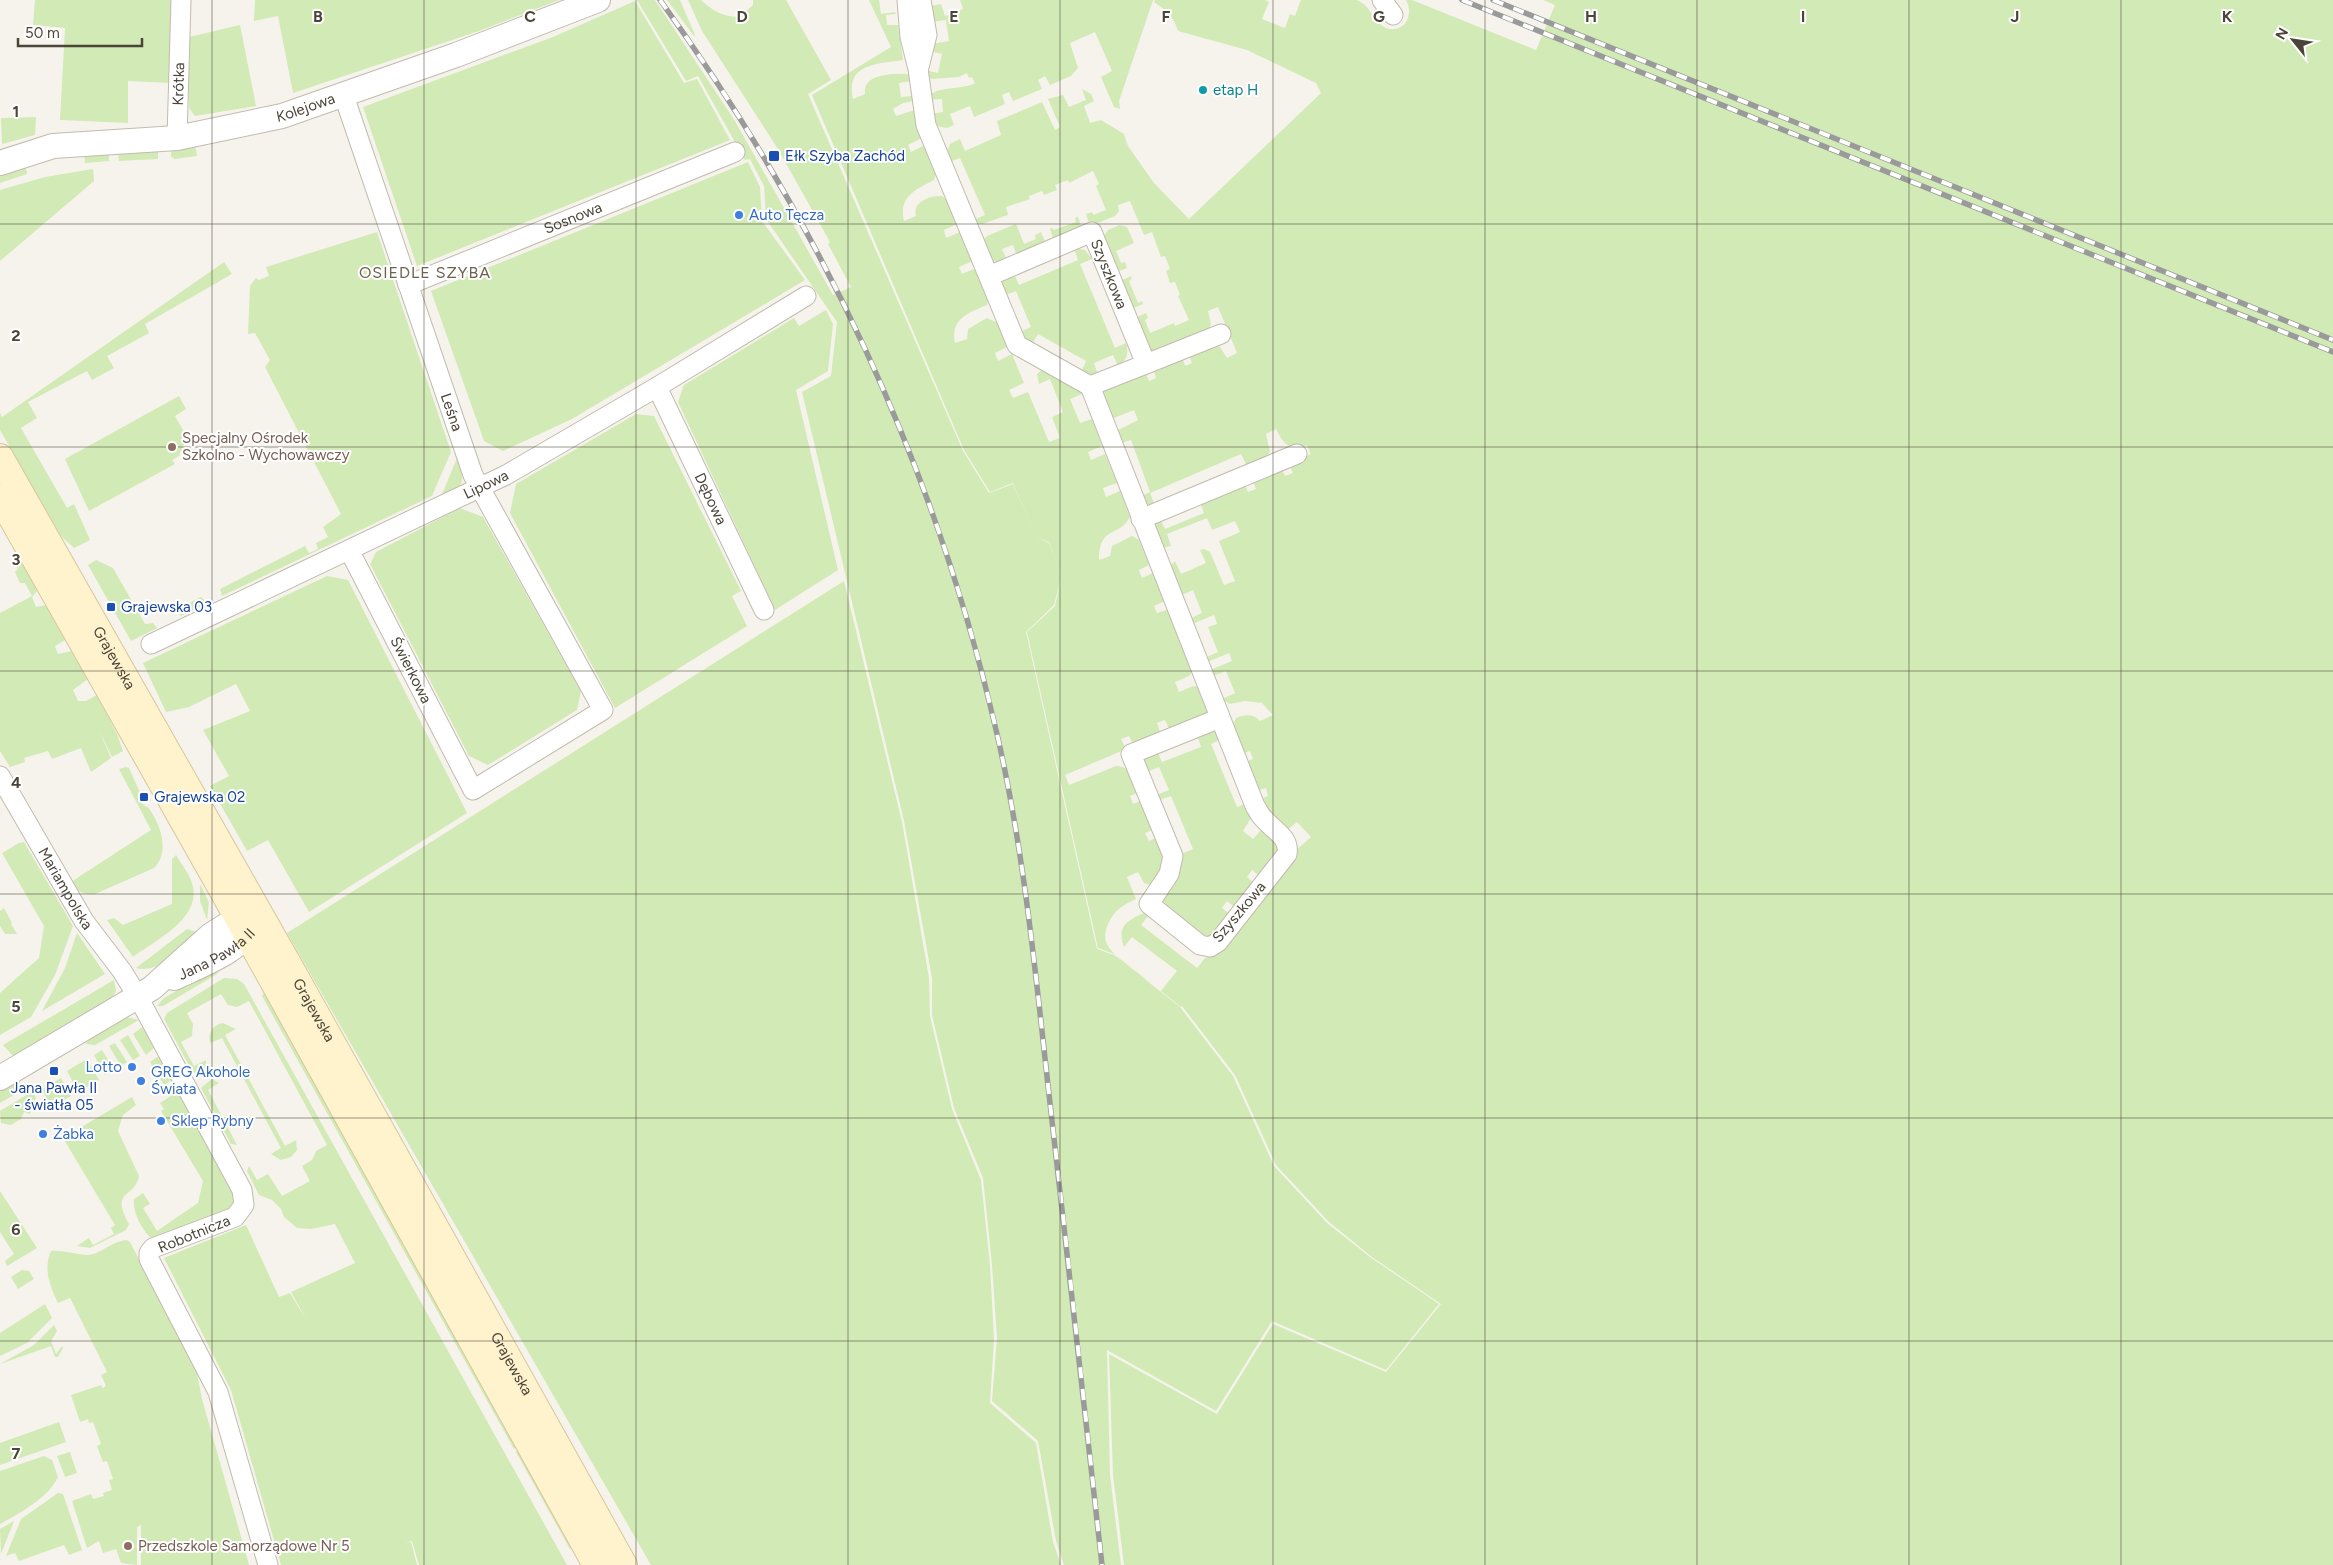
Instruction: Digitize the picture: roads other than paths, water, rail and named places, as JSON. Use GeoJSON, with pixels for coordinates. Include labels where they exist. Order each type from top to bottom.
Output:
{"type":"FeatureCollection","features":[{"type":"Feature","properties":{"kind":"main road","name":"Grajewska"},"geometry":{"type":"LineString","coordinates":[[0,457],[249,924],[596,1565]]}},
{"type":"Feature","properties":{"kind":"main road","name":"Grajewska"},"geometry":{"type":"LineString","coordinates":[[0,497],[624,1565]]}},
{"type":"Feature","properties":{"kind":"street","name":"Krótka"},"geometry":{"type":"LineString","coordinates":[[177,138],[181,0]]}},
{"type":"Feature","properties":{"kind":"street","name":"Kolejowa"},"geometry":{"type":"LineString","coordinates":[[0,163],[53,146],[177,138],[254,124],[344,96],[598,0]]}},
{"type":"Feature","properties":{"kind":"street"},"geometry":{"type":"LineString","coordinates":[[919,0],[927,35],[918,69],[926,125],[1017,344],[1090,386],[1221,334]]}},
{"type":"Feature","properties":{"kind":"street"},"geometry":{"type":"LineString","coordinates":[[1382,0],[1393,15]]}},
{"type":"Feature","properties":{"kind":"street","name":"Leśna"},"geometry":{"type":"LineString","coordinates":[[344,96],[473,475],[603,710],[473,790]]}},
{"type":"Feature","properties":{"kind":"street","name":"Sosnowa"},"geometry":{"type":"LineString","coordinates":[[408,285],[735,152]]}},
{"type":"Feature","properties":{"kind":"street","name":"Szyszkowa"},"geometry":{"type":"LineString","coordinates":[[989,276],[1092,232],[1146,364]]}},
{"type":"Feature","properties":{"kind":"street","name":"Lipowa"},"geometry":{"type":"LineString","coordinates":[[151,644],[481,488],[657,387],[806,296]]}},
{"type":"Feature","properties":{"kind":"street","name":"Szyszkowa"},"geometry":{"type":"LineString","coordinates":[[1090,386],[1255,806],[1262,818],[1286,839],[1288,846],[1287,854],[1218,942],[1210,947],[1200,945],[1149,904],[1169,874],[1172,856],[1132,754],[1220,718]]}},
{"type":"Feature","properties":{"kind":"street","name":"Dębowa"},"geometry":{"type":"LineString","coordinates":[[657,387],[764,610]]}},
{"type":"Feature","properties":{"kind":"street"},"geometry":{"type":"LineString","coordinates":[[1141,519],[1296,454]]}},
{"type":"Feature","properties":{"kind":"street","name":"Świerkowa"},"geometry":{"type":"LineString","coordinates":[[349,550],[473,790]]}},
{"type":"Feature","properties":{"kind":"street","name":"Mariampolska"},"geometry":{"type":"LineString","coordinates":[[0,776],[84,921],[122,971],[145,992]]}},
{"type":"Feature","properties":{"kind":"street","name":"Jana Pawła II"},"geometry":{"type":"LineString","coordinates":[[0,1078],[145,992],[211,935],[249,924]]}},
{"type":"Feature","properties":{"kind":"street","name":"Robotnicza"},"geometry":{"type":"LineString","coordinates":[[145,992],[244,1197],[241,1212],[235,1217],[153,1248],[149,1253],[149,1259],[218,1392],[268,1565]]}},
{"type":"Feature","properties":{"kind":"railway"},"geometry":{"type":"LineString","coordinates":[[660,0],[718,84],[772,171],[821,259],[866,350],[906,443],[941,538],[972,635],[1007,780],[1022,871],[1102,1565]]}},
{"type":"Feature","properties":{"kind":"railway"},"geometry":{"type":"LineString","coordinates":[[1462,0],[2333,352]]}},
{"type":"Feature","properties":{"kind":"railway"},"geometry":{"type":"LineString","coordinates":[[1493,0],[2333,340]]}},
{"type":"Feature","properties":{"kind":"place","name":"etap H"},"geometry":{"type":"Point","coordinates":[1203,90]}},
{"type":"Feature","properties":{"kind":"place","name":"Ełk Szyba Zachód"},"geometry":{"type":"Point","coordinates":[774,156]}},
{"type":"Feature","properties":{"kind":"place","name":"Auto Tęcza"},"geometry":{"type":"Point","coordinates":[739,215]}},
{"type":"Feature","properties":{"kind":"place","name":"Specjalny Ośrodek Szkolno - Wychowawczy"},"geometry":{"type":"Point","coordinates":[172,447]}},
{"type":"Feature","properties":{"kind":"place","name":"Grajewska 03"},"geometry":{"type":"Point","coordinates":[111,607]}},
{"type":"Feature","properties":{"kind":"place","name":"Grajewska 02"},"geometry":{"type":"Point","coordinates":[144,797]}},
{"type":"Feature","properties":{"kind":"place","name":"Lotto"},"geometry":{"type":"Point","coordinates":[132,1067]}},
{"type":"Feature","properties":{"kind":"place","name":"Jana Pawła II - światła 05"},"geometry":{"type":"Point","coordinates":[54,1071]}},
{"type":"Feature","properties":{"kind":"place","name":"GREG Akohole Świata"},"geometry":{"type":"Point","coordinates":[141,1081]}},
{"type":"Feature","properties":{"kind":"place","name":"Sklep Rybny"},"geometry":{"type":"Point","coordinates":[161,1121]}},
{"type":"Feature","properties":{"kind":"place","name":"Żabka"},"geometry":{"type":"Point","coordinates":[43,1134]}},
{"type":"Feature","properties":{"kind":"place","name":"Przedszkole Samorządowe Nr 5"},"geometry":{"type":"Point","coordinates":[128,1546]}},
{"type":"Feature","properties":{"kind":"district","name":"OSIEDLE SZYBA"},"geometry":{"type":"Point","coordinates":[425,272]}}]}
